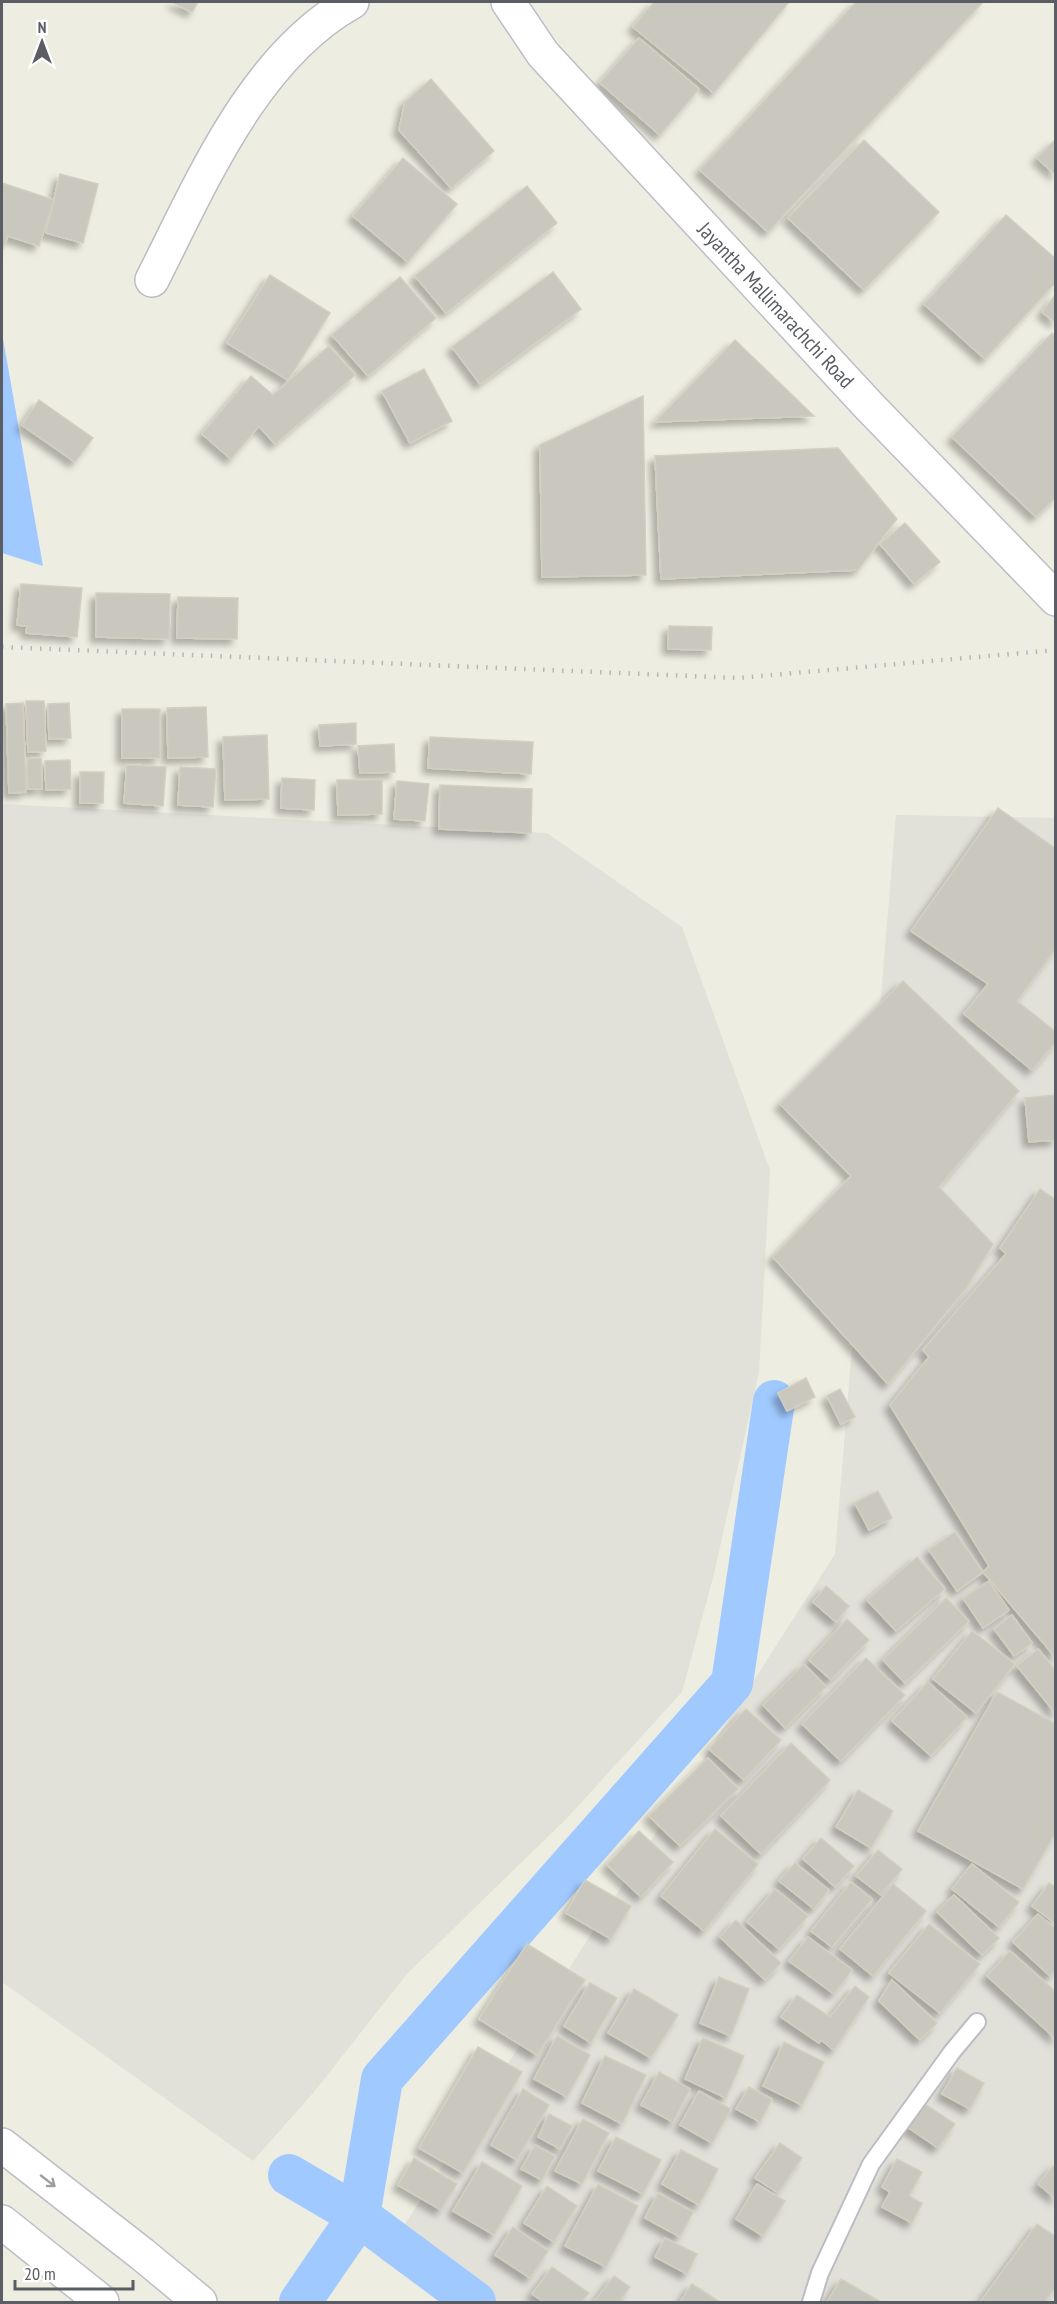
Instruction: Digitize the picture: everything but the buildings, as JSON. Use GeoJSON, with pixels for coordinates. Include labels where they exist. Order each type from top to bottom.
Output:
{"type":"FeatureCollection","features":[{"type":"Feature","properties":{"kind":"street"},"geometry":{"type":"LineString","coordinates":[[152,280],[225,138],[284,55],[335,11],[351,2]]}},
{"type":"Feature","properties":{"kind":"street","name":"Jayantha Mallimarachchi Road"},"geometry":{"type":"LineString","coordinates":[[508,2],[551,63],[869,406],[1056,599]]}},
{"type":"Feature","properties":{"kind":"street"},"geometry":{"type":"LineString","coordinates":[[2,2145],[200,2302]]}},
{"type":"Feature","properties":{"kind":"street"},"geometry":{"type":"LineString","coordinates":[[2,2222],[102,2302]]}},
{"type":"Feature","properties":{"kind":"lane"},"geometry":{"type":"LineString","coordinates":[[812,2302],[820,2273],[871,2164],[952,2052],[977,2022]]}},
{"type":"Feature","properties":{"kind":"shaded area"},"geometry":{"type":"Polygon","coordinates":[[[2,804],[547,833],[682,927],[770,1170],[759,1372],[714,1574],[682,1692],[568,1817],[406,1975],[314,2092],[253,2161],[2,1982],[2,804]]]}},
{"type":"Feature","properties":{"kind":"shaded area"},"geometry":{"type":"Polygon","coordinates":[[[896,815],[1055,818],[1055,2302],[446,2302],[382,2260],[835,1554],[896,815]]]}},
{"type":"Feature","properties":{"kind":"water"},"geometry":{"type":"Polygon","coordinates":[[[2,333],[43,566],[2,553],[2,333]]]}},
{"type":"Feature","properties":{"kind":"waterway"},"geometry":{"type":"LineString","coordinates":[[300,2302],[359,2216],[382,2079],[732,1683],[774,1401]]}},
{"type":"Feature","properties":{"kind":"waterway"},"geometry":{"type":"LineString","coordinates":[[289,2175],[359,2216],[475,2302]]}},
{"type":"Feature","properties":{"kind":"railway"},"geometry":{"type":"LineString","coordinates":[[2,647],[738,678],[1056,650]]}}]}
